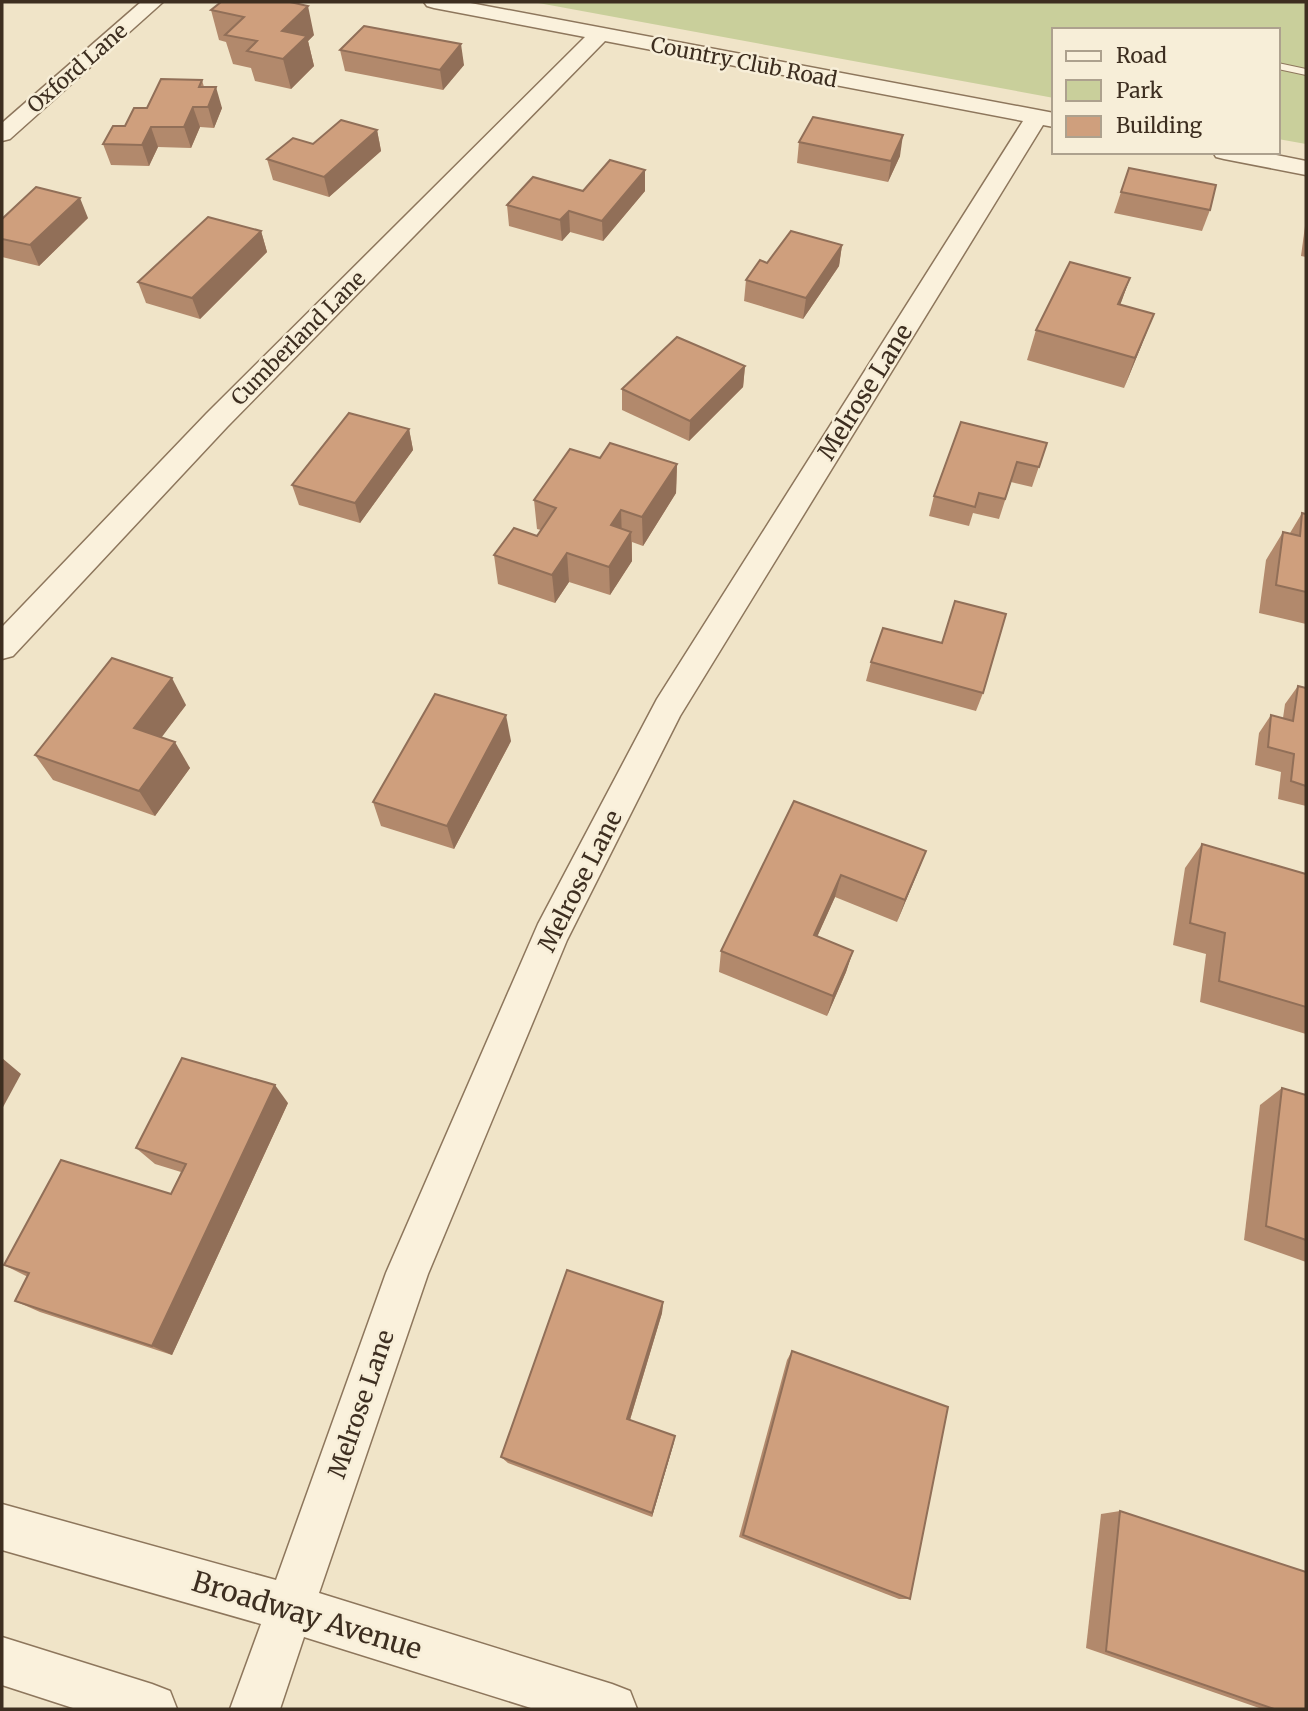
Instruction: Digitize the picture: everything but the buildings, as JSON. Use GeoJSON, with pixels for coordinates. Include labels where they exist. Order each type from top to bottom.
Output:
{"type":"FeatureCollection","features":[{"type":"Feature","properties":{"kind":"street","name":"Oxford Lane"},"geometry":{"type":"LineString","coordinates":[[2,134],[153,2]]}},
{"type":"Feature","properties":{"kind":"street","name":"Country Club Road"},"geometry":{"type":"LineString","coordinates":[[434,2],[1045,118]]}},
{"type":"Feature","properties":{"kind":"street","name":"Cumberland Lane"},"geometry":{"type":"LineString","coordinates":[[2,647],[217,420],[600,34]]}},
{"type":"Feature","properties":{"kind":"street","name":"Melrose Lane"},"geometry":{"type":"LineString","coordinates":[[255,1709],[407,1273],[551,934],[668,708],[1045,118]]}},
{"type":"Feature","properties":{"kind":"street"},"geometry":{"type":"LineString","coordinates":[[1234,154],[1306,168]]}},
{"type":"Feature","properties":{"kind":"street","name":"Broadway Avenue"},"geometry":{"type":"LineString","coordinates":[[2,1527],[290,1608],[611,1709]]}},
{"type":"Feature","properties":{"kind":"street"},"geometry":{"type":"LineString","coordinates":[[2,1661],[152,1709]]}},
{"type":"Feature","properties":{"kind":"lane"},"geometry":{"type":"LineString","coordinates":[[1280,66],[1306,72]]}},
{"type":"Feature","properties":{"kind":"green space"},"geometry":{"type":"Polygon","coordinates":[[[533,2],[1306,2],[1306,144],[1280,139],[1280,28],[1052,28],[1052,98],[533,2]]]}}]}
